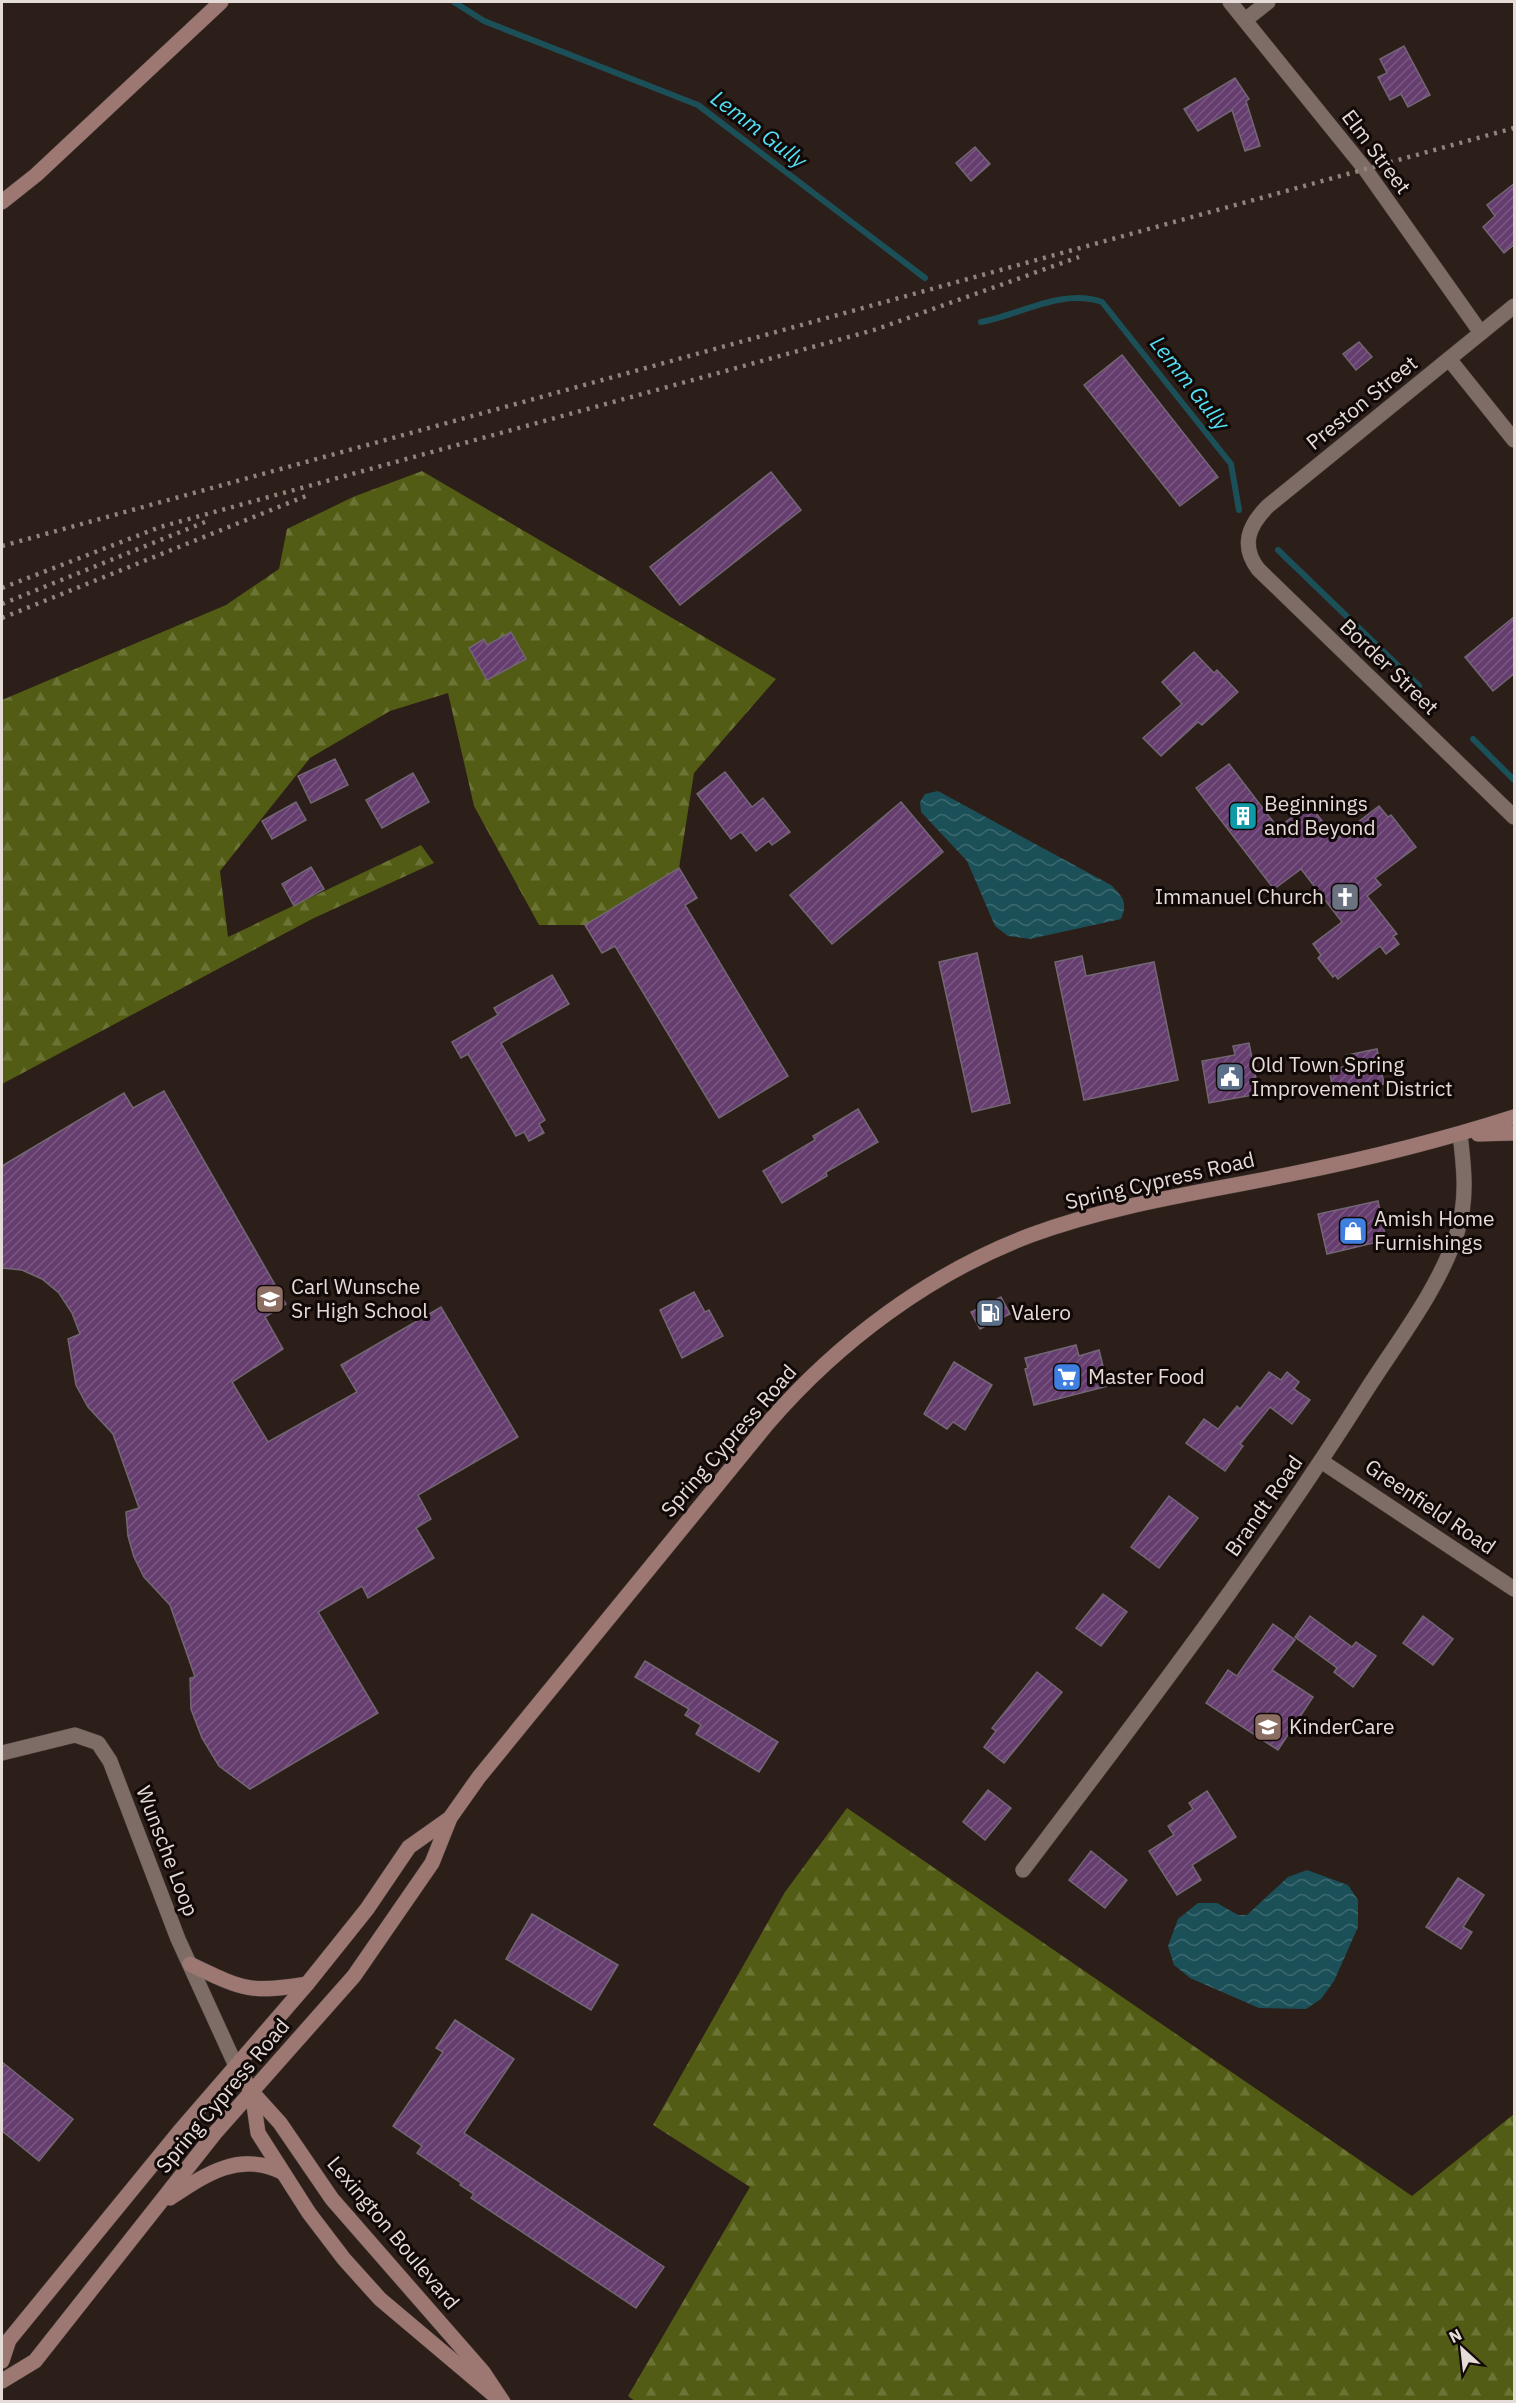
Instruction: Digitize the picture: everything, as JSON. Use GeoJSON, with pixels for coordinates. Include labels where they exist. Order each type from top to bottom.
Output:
{"type":"FeatureCollection","features":[{"type":"Feature","properties":{"kind":"main road"},"geometry":{"type":"LineString","coordinates":[[2,202],[36,175],[221,2]]}},
{"type":"Feature","properties":{"kind":"main road","name":"Spring Cypress Road"},"geometry":{"type":"LineString","coordinates":[[2,2381],[34,2361],[252,2092],[354,1976],[432,1863],[450,1818],[479,1777],[801,1384],[844,1347],[897,1307],[984,1255],[1057,1226],[1165,1198],[1293,1174],[1460,1134],[1515,1117]]}},
{"type":"Feature","properties":{"kind":"main road"},"geometry":{"type":"LineString","coordinates":[[1460,1134],[1515,1133]]}},
{"type":"Feature","properties":{"kind":"main road","name":"Spring Cypress Road"},"geometry":{"type":"LineString","coordinates":[[2,2361],[9,2340],[236,2066],[308,1984],[367,1909],[409,1847],[450,1818]]}},
{"type":"Feature","properties":{"kind":"main road"},"geometry":{"type":"LineString","coordinates":[[190,1964],[230,1984],[252,1990],[272,1990],[308,1984]]}},
{"type":"Feature","properties":{"kind":"main road","name":"Lexington Boulevard"},"geometry":{"type":"LineString","coordinates":[[236,2066],[252,2092],[280,2123],[332,2199],[475,2363],[502,2402]]}},
{"type":"Feature","properties":{"kind":"main road","name":"Lexington Boulevard"},"geometry":{"type":"LineString","coordinates":[[252,2092],[258,2133],[282,2172],[344,2259],[380,2299],[475,2382],[502,2402]]}},
{"type":"Feature","properties":{"kind":"main road"},"geometry":{"type":"LineString","coordinates":[[159,2205],[183,2189],[235,2163],[266,2164],[282,2172]]}},
{"type":"Feature","properties":{"kind":"street","name":"Elm Street"},"geometry":{"type":"LineString","coordinates":[[1230,2],[1365,169],[1481,333]]}},
{"type":"Feature","properties":{"kind":"street"},"geometry":{"type":"LineString","coordinates":[[1245,20],[1268,2]]}},
{"type":"Feature","properties":{"kind":"street","name":"Preston Street"},"geometry":{"type":"LineString","coordinates":[[1246,540],[1253,523],[1268,506],[1515,306]]}},
{"type":"Feature","properties":{"kind":"street"},"geometry":{"type":"LineString","coordinates":[[1449,359],[1515,440]]}},
{"type":"Feature","properties":{"kind":"street","name":"Border Street"},"geometry":{"type":"LineString","coordinates":[[1246,540],[1248,551],[1258,569],[1515,817]]}},
{"type":"Feature","properties":{"kind":"street","name":"Brandt Road"},"geometry":{"type":"LineString","coordinates":[[1023,1870],[1168,1678],[1322,1461],[1432,1287],[1450,1253],[1465,1201],[1460,1134]]}},
{"type":"Feature","properties":{"kind":"street","name":"Greenfield Road"},"geometry":{"type":"LineString","coordinates":[[1322,1461],[1515,1589]]}},
{"type":"Feature","properties":{"kind":"street","name":"Wunsche Loop"},"geometry":{"type":"LineString","coordinates":[[2,1754],[75,1735],[98,1743],[110,1761],[190,1964],[236,2066]]}},
{"type":"Feature","properties":{"kind":"green space"},"geometry":{"type":"Polygon","coordinates":[[[422,471],[776,679],[694,773],[679,868],[585,925],[539,925],[474,806],[448,693],[390,711],[310,758],[220,871],[228,937],[421,845],[434,863],[312,919],[2,1084],[2,700],[226,605],[279,569],[287,529],[353,497],[422,471]]]}},
{"type":"Feature","properties":{"kind":"green space"},"geometry":{"type":"Polygon","coordinates":[[[847,1808],[1412,2196],[1514,2114],[1514,2401],[636,2402],[628,2396],[750,2187],[653,2125],[785,1892],[847,1808]]]}},
{"type":"Feature","properties":{"kind":"water"},"geometry":{"type":"Polygon","coordinates":[[[938,791],[1111,885],[1123,900],[1124,908],[1121,919],[1030,939],[1008,936],[995,926],[967,861],[921,812],[920,802],[925,794],[938,791]]]}},
{"type":"Feature","properties":{"kind":"water"},"geometry":{"type":"Polygon","coordinates":[[[1307,1870],[1348,1885],[1358,1900],[1358,1927],[1334,1981],[1321,1999],[1306,2009],[1259,2008],[1190,1978],[1174,1965],[1168,1946],[1178,1919],[1198,1903],[1217,1903],[1238,1915],[1247,1915],[1288,1877],[1307,1870]]]}},
{"type":"Feature","properties":{"kind":"building"},"geometry":{"type":"Polygon","coordinates":[[[1404,46],[1430,95],[1408,107],[1401,94],[1390,100],[1378,77],[1387,73],[1380,59],[1404,46]]]}},
{"type":"Feature","properties":{"kind":"building"},"geometry":{"type":"Polygon","coordinates":[[[1235,78],[1249,99],[1246,101],[1260,146],[1245,151],[1232,110],[1198,131],[1184,109],[1235,78]]]}},
{"type":"Feature","properties":{"kind":"building"},"geometry":{"type":"Polygon","coordinates":[[[975,147],[990,164],[971,181],[956,163],[975,147]]]}},
{"type":"Feature","properties":{"kind":"building"},"geometry":{"type":"Polygon","coordinates":[[[1515,183],[1515,244],[1504,253],[1483,227],[1495,216],[1487,205],[1515,183]]]}},
{"type":"Feature","properties":{"kind":"building"},"geometry":{"type":"Polygon","coordinates":[[[1359,342],[1372,357],[1356,370],[1343,354],[1359,342]]]}},
{"type":"Feature","properties":{"kind":"building"},"geometry":{"type":"Polygon","coordinates":[[[1122,355],[1218,477],[1180,506],[1084,385],[1122,355]]]}},
{"type":"Feature","properties":{"kind":"building"},"geometry":{"type":"Polygon","coordinates":[[[771,472],[801,510],[680,605],[650,567],[771,472]]]}},
{"type":"Feature","properties":{"kind":"building"},"geometry":{"type":"Polygon","coordinates":[[[1515,616],[1515,673],[1493,691],[1465,657],[1515,616]]]}},
{"type":"Feature","properties":{"kind":"building"},"geometry":{"type":"Polygon","coordinates":[[[511,632],[526,659],[487,680],[469,648],[484,639],[487,645],[511,632]]]}},
{"type":"Feature","properties":{"kind":"building"},"geometry":{"type":"Polygon","coordinates":[[[1194,652],[1214,673],[1217,670],[1238,692],[1202,725],[1198,722],[1161,756],[1143,738],[1182,704],[1162,682],[1194,652]]]}},
{"type":"Feature","properties":{"kind":"building"},"geometry":{"type":"Polygon","coordinates":[[[335,759],[348,785],[311,803],[298,776],[335,759]]]}},
{"type":"Feature","properties":{"kind":"building"},"geometry":{"type":"Polygon","coordinates":[[[1229,764],[1278,828],[1309,804],[1336,839],[1379,806],[1388,817],[1391,815],[1416,847],[1375,878],[1381,885],[1367,896],[1397,934],[1393,936],[1399,944],[1386,954],[1380,946],[1338,979],[1335,975],[1333,977],[1318,958],[1321,955],[1313,944],[1342,922],[1301,869],[1274,889],[1196,788],[1229,764]]]}},
{"type":"Feature","properties":{"kind":"building"},"geometry":{"type":"Polygon","coordinates":[[[725,772],[752,807],[763,798],[790,832],[772,845],[769,841],[756,851],[741,832],[731,839],[697,794],[725,772]]]}},
{"type":"Feature","properties":{"kind":"building"},"geometry":{"type":"Polygon","coordinates":[[[413,773],[429,802],[382,828],[366,800],[413,773]]]}},
{"type":"Feature","properties":{"kind":"building"},"geometry":{"type":"Polygon","coordinates":[[[296,802],[306,820],[272,839],[262,821],[296,802]]]}},
{"type":"Feature","properties":{"kind":"building"},"geometry":{"type":"Polygon","coordinates":[[[901,802],[943,852],[832,944],[790,895],[901,802]]]}},
{"type":"Feature","properties":{"kind":"building"},"geometry":{"type":"Polygon","coordinates":[[[311,867],[324,889],[294,906],[282,884],[311,867]]]}},
{"type":"Feature","properties":{"kind":"building"},"geometry":{"type":"Polygon","coordinates":[[[679,868],[697,898],[685,905],[788,1076],[719,1118],[615,946],[602,953],[585,925],[679,868]]]}},
{"type":"Feature","properties":{"kind":"building"},"geometry":{"type":"Polygon","coordinates":[[[977,953],[1010,1103],[972,1112],[939,962],[977,953]]]}},
{"type":"Feature","properties":{"kind":"building"},"geometry":{"type":"Polygon","coordinates":[[[1082,956],[1086,976],[1154,962],[1178,1080],[1084,1100],[1055,962],[1082,956]]]}},
{"type":"Feature","properties":{"kind":"building"},"geometry":{"type":"Polygon","coordinates":[[[552,975],[569,1004],[501,1043],[545,1120],[539,1124],[544,1133],[529,1141],[524,1132],[516,1136],[468,1054],[461,1058],[452,1042],[498,1015],[494,1008],[552,975]]]}},
{"type":"Feature","properties":{"kind":"building"},"geometry":{"type":"Polygon","coordinates":[[[1249,1043],[1259,1094],[1209,1103],[1202,1061],[1235,1055],[1233,1046],[1249,1043]]]}},
{"type":"Feature","properties":{"kind":"building"},"geometry":{"type":"Polygon","coordinates":[[[1377,1049],[1384,1084],[1334,1094],[1329,1069],[1349,1066],[1347,1055],[1377,1049]]]}},
{"type":"Feature","properties":{"kind":"building"},"geometry":{"type":"Polygon","coordinates":[[[164,1091],[286,1304],[265,1317],[283,1349],[232,1382],[268,1442],[357,1392],[341,1365],[441,1307],[518,1437],[418,1495],[431,1519],[416,1528],[434,1558],[368,1598],[362,1586],[318,1612],[378,1713],[250,1789],[219,1766],[202,1738],[191,1709],[190,1678],[195,1677],[170,1605],[144,1577],[134,1557],[128,1536],[126,1512],[139,1508],[113,1434],[88,1407],[76,1385],[68,1339],[80,1334],[72,1313],[59,1293],[42,1279],[22,1270],[2,1268],[2,1166],[124,1093],[133,1108],[164,1091]]]}},
{"type":"Feature","properties":{"kind":"building"},"geometry":{"type":"Polygon","coordinates":[[[858,1109],[878,1142],[826,1172],[827,1176],[782,1203],[763,1171],[815,1140],[813,1136],[858,1109]]]}},
{"type":"Feature","properties":{"kind":"building","name":"Amish Home Furnishings"},"geometry":{"type":"Polygon","coordinates":[[[1378,1201],[1386,1240],[1327,1254],[1318,1214],[1378,1201]]]}},
{"type":"Feature","properties":{"kind":"building"},"geometry":{"type":"Polygon","coordinates":[[[694,1292],[705,1312],[709,1310],[723,1336],[682,1358],[660,1310],[694,1292]]]}},
{"type":"Feature","properties":{"kind":"building","name":"Valero"},"geometry":{"type":"Polygon","coordinates":[[[1001,1297],[1010,1314],[980,1329],[971,1312],[1001,1297]]]}},
{"type":"Feature","properties":{"kind":"building","name":"Master Food"},"geometry":{"type":"Polygon","coordinates":[[[1076,1345],[1079,1356],[1099,1350],[1108,1386],[1034,1405],[1025,1369],[1028,1368],[1025,1358],[1076,1345]]]}},
{"type":"Feature","properties":{"kind":"building"},"geometry":{"type":"Polygon","coordinates":[[[954,1362],[992,1385],[965,1430],[953,1422],[947,1429],[924,1414],[954,1362]]]}},
{"type":"Feature","properties":{"kind":"building"},"geometry":{"type":"Polygon","coordinates":[[[1269,1372],[1281,1380],[1287,1372],[1299,1382],[1294,1389],[1310,1400],[1292,1424],[1270,1407],[1240,1444],[1243,1446],[1225,1471],[1186,1443],[1204,1419],[1218,1429],[1237,1406],[1240,1409],[1269,1372]]]}},
{"type":"Feature","properties":{"kind":"building"},"geometry":{"type":"Polygon","coordinates":[[[1169,1496],[1198,1518],[1159,1568],[1131,1547],[1169,1496]]]}},
{"type":"Feature","properties":{"kind":"building"},"geometry":{"type":"Polygon","coordinates":[[[1103,1594],[1127,1612],[1101,1646],[1076,1628],[1103,1594]]]}},
{"type":"Feature","properties":{"kind":"building"},"geometry":{"type":"Polygon","coordinates":[[[1310,1616],[1352,1647],[1356,1642],[1376,1656],[1353,1687],[1334,1672],[1337,1668],[1295,1637],[1310,1616]]]}},
{"type":"Feature","properties":{"kind":"building"},"geometry":{"type":"Polygon","coordinates":[[[1423,1616],[1453,1639],[1433,1665],[1403,1643],[1423,1616]]]}},
{"type":"Feature","properties":{"kind":"building","name":"KinderCare"},"geometry":{"type":"Polygon","coordinates":[[[1273,1624],[1295,1640],[1272,1670],[1313,1697],[1278,1750],[1206,1703],[1228,1670],[1237,1676],[1273,1624]]]}},
{"type":"Feature","properties":{"kind":"building"},"geometry":{"type":"Polygon","coordinates":[[[645,1661],[778,1742],[759,1772],[696,1734],[701,1725],[685,1715],[689,1709],[635,1677],[645,1661]]]}},
{"type":"Feature","properties":{"kind":"building"},"geometry":{"type":"Polygon","coordinates":[[[1037,1672],[1062,1692],[1004,1763],[984,1747],[996,1731],[992,1728],[1037,1672]]]}},
{"type":"Feature","properties":{"kind":"building"},"geometry":{"type":"Polygon","coordinates":[[[988,1790],[1011,1808],[985,1840],[963,1822],[988,1790]]]}},
{"type":"Feature","properties":{"kind":"building"},"geometry":{"type":"Polygon","coordinates":[[[1207,1791],[1236,1837],[1192,1865],[1201,1880],[1177,1895],[1149,1851],[1174,1835],[1168,1826],[1193,1809],[1189,1803],[1207,1791]]]}},
{"type":"Feature","properties":{"kind":"building"},"geometry":{"type":"Polygon","coordinates":[[[1091,1851],[1127,1880],[1105,1908],[1069,1880],[1091,1851]]]}},
{"type":"Feature","properties":{"kind":"building"},"geometry":{"type":"Polygon","coordinates":[[[1458,1878],[1484,1895],[1463,1927],[1472,1932],[1461,1949],[1426,1927],[1458,1878]]]}},
{"type":"Feature","properties":{"kind":"building"},"geometry":{"type":"Polygon","coordinates":[[[532,1914],[618,1965],[591,2010],[506,1959],[532,1914]]]}},
{"type":"Feature","properties":{"kind":"building"},"geometry":{"type":"Polygon","coordinates":[[[455,2020],[514,2059],[464,2133],[664,2267],[636,2308],[471,2198],[474,2194],[460,2185],[461,2183],[417,2153],[422,2146],[393,2126],[443,2052],[436,2048],[455,2020]]]}},
{"type":"Feature","properties":{"kind":"building"},"geometry":{"type":"Polygon","coordinates":[[[2,2062],[73,2119],[39,2161],[2,2131],[2,2062]]]}},
{"type":"Feature","properties":{"kind":"waterway","name":"Lemm Gully"},"geometry":{"type":"LineString","coordinates":[[454,2],[484,21],[698,105],[925,278]]}},
{"type":"Feature","properties":{"kind":"waterway","name":"Lemm Gully"},"geometry":{"type":"LineString","coordinates":[[981,322],[1056,300],[1072,298],[1102,302],[1231,464],[1239,510]]}},
{"type":"Feature","properties":{"kind":"waterway","name":"Lemm Gully"},"geometry":{"type":"LineString","coordinates":[[1278,550],[1419,686]]}},
{"type":"Feature","properties":{"kind":"waterway","name":"Lemm Gully"},"geometry":{"type":"LineString","coordinates":[[1473,739],[1514,780]]}},
{"type":"Feature","properties":{"kind":"railway"},"geometry":{"type":"LineString","coordinates":[[2,546],[1514,128]]}},
{"type":"Feature","properties":{"kind":"railway"},"geometry":{"type":"LineString","coordinates":[[2,588],[160,527],[874,330],[1079,257]]}},
{"type":"Feature","properties":{"kind":"railway"},"geometry":{"type":"LineString","coordinates":[[2,618],[311,494]]}},
{"type":"Feature","properties":{"kind":"railway"},"geometry":{"type":"LineString","coordinates":[[2,604],[205,522]]}},
{"type":"Feature","properties":{"kind":"place","name":"Beginnings and Beyond"},"geometry":{"type":"Point","coordinates":[1243,816]}},
{"type":"Feature","properties":{"kind":"place","name":"Immanuel Church"},"geometry":{"type":"Point","coordinates":[1345,897]}},
{"type":"Feature","properties":{"kind":"place","name":"Old Town Spring Improvement District"},"geometry":{"type":"Point","coordinates":[1230,1077]}},
{"type":"Feature","properties":{"kind":"place","name":"Amish Home Furnishings"},"geometry":{"type":"Point","coordinates":[1353,1231]}},
{"type":"Feature","properties":{"kind":"place","name":"Carl Wunsche Sr High School"},"geometry":{"type":"Point","coordinates":[270,1299]}},
{"type":"Feature","properties":{"kind":"place","name":"Valero"},"geometry":{"type":"Point","coordinates":[990,1313]}},
{"type":"Feature","properties":{"kind":"place","name":"Master Food"},"geometry":{"type":"Point","coordinates":[1067,1377]}},
{"type":"Feature","properties":{"kind":"place","name":"KinderCare"},"geometry":{"type":"Point","coordinates":[1268,1727]}}]}
